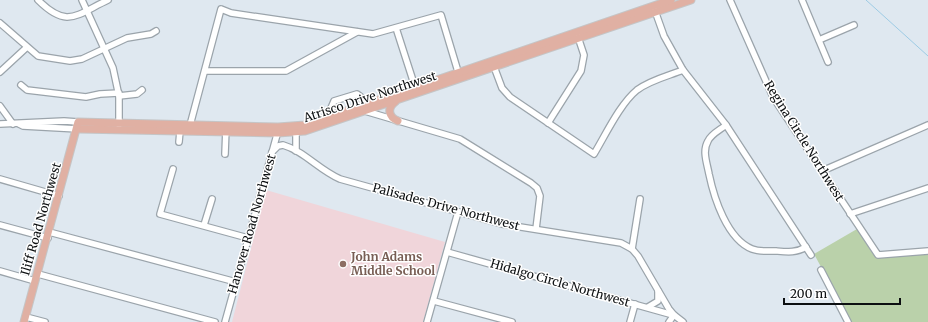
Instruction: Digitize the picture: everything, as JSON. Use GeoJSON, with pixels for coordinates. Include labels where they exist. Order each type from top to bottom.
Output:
{"type":"FeatureCollection","features":[{"type":"Feature","properties":{"kind":"main road","name":"Atrisco Drive Northwest"},"geometry":{"type":"LineString","coordinates":[[654,9],[671,0]]}},
{"type":"Feature","properties":{"kind":"main road","name":"Atrisco Drive Northwest"},"geometry":{"type":"LineString","coordinates":[[78,126],[296,130],[335,119],[654,9],[691,0]]}},
{"type":"Feature","properties":{"kind":"main road","name":"Atrisco Drive Northwest"},"geometry":{"type":"LineString","coordinates":[[365,108],[397,101],[416,90]]}},
{"type":"Feature","properties":{"kind":"main road"},"geometry":{"type":"LineString","coordinates":[[397,101],[391,106],[389,111],[392,118],[398,121]]}},
{"type":"Feature","properties":{"kind":"main road","name":"Iliff Road Northwest"},"geometry":{"type":"LineString","coordinates":[[25,319],[78,126]]}},
{"type":"Feature","properties":{"kind":"main road","name":"Atrisco Drive Northwest"},"geometry":{"type":"LineString","coordinates":[[119,126],[180,131],[189,128]]}},
{"type":"Feature","properties":{"kind":"street"},"geometry":{"type":"LineString","coordinates":[[38,0],[57,16],[69,17],[108,0]]}},
{"type":"Feature","properties":{"kind":"street"},"geometry":{"type":"LineString","coordinates":[[82,0],[113,68],[119,94],[119,126]]}},
{"type":"Feature","properties":{"kind":"street","name":"Regina Circle Northwest"},"geometry":{"type":"LineString","coordinates":[[730,0],[773,97],[878,255],[928,251]]}},
{"type":"Feature","properties":{"kind":"street"},"geometry":{"type":"LineString","coordinates":[[802,0],[828,62]]}},
{"type":"Feature","properties":{"kind":"street"},"geometry":{"type":"LineString","coordinates":[[189,128],[221,9],[231,13],[373,34],[441,15],[459,76]]}},
{"type":"Feature","properties":{"kind":"street"},"geometry":{"type":"LineString","coordinates":[[654,9],[664,36],[683,70],[726,125],[811,255]]}},
{"type":"Feature","properties":{"kind":"street"},"geometry":{"type":"LineString","coordinates":[[0,23],[26,48],[44,58],[70,61],[82,60],[127,38],[151,34],[156,31]]}},
{"type":"Feature","properties":{"kind":"street"},"geometry":{"type":"LineString","coordinates":[[819,40],[854,25]]}},
{"type":"Feature","properties":{"kind":"street"},"geometry":{"type":"LineString","coordinates":[[396,28],[416,90]]}},
{"type":"Feature","properties":{"kind":"street"},"geometry":{"type":"LineString","coordinates":[[205,71],[286,71],[357,32]]}},
{"type":"Feature","properties":{"kind":"street"},"geometry":{"type":"LineString","coordinates":[[548,123],[581,71],[584,55],[578,35]]}},
{"type":"Feature","properties":{"kind":"street"},"geometry":{"type":"LineString","coordinates":[[0,72],[26,48]]}},
{"type":"Feature","properties":{"kind":"street"},"geometry":{"type":"LineString","coordinates":[[493,65],[502,88],[510,97],[594,154],[628,100],[638,90],[648,84],[683,70]]}},
{"type":"Feature","properties":{"kind":"street"},"geometry":{"type":"LineString","coordinates":[[21,85],[27,90],[86,97],[100,94],[137,94],[142,90]]}},
{"type":"Feature","properties":{"kind":"street"},"geometry":{"type":"LineString","coordinates":[[335,119],[331,106],[336,100],[357,94],[362,97],[365,108],[398,121],[460,139],[533,184],[538,191],[540,200],[536,229]]}},
{"type":"Feature","properties":{"kind":"street"},"geometry":{"type":"LineString","coordinates":[[0,106],[13,124]]}},
{"type":"Feature","properties":{"kind":"street","name":"Atrisco Drive Northwest"},"geometry":{"type":"LineString","coordinates":[[0,124],[19,124],[23,126],[78,126]]}},
{"type":"Feature","properties":{"kind":"street"},"geometry":{"type":"LineString","coordinates":[[726,125],[711,136],[707,142],[705,155],[716,205],[737,238],[745,245],[757,250],[798,252],[806,247]]}},
{"type":"Feature","properties":{"kind":"street"},"geometry":{"type":"LineString","coordinates":[[822,171],[928,125]]}},
{"type":"Feature","properties":{"kind":"street"},"geometry":{"type":"LineString","coordinates":[[225,154],[226,129]]}},
{"type":"Feature","properties":{"kind":"street","name":"Hanover Road Northwest"},"geometry":{"type":"LineString","coordinates":[[225,322],[278,130]]}},
{"type":"Feature","properties":{"kind":"street"},"geometry":{"type":"LineString","coordinates":[[272,152],[278,146],[283,145],[296,150],[296,130]]}},
{"type":"Feature","properties":{"kind":"street"},"geometry":{"type":"LineString","coordinates":[[179,142],[180,131]]}},
{"type":"Feature","properties":{"kind":"street","name":"Palisades Drive Northwest"},"geometry":{"type":"LineString","coordinates":[[296,150],[325,171],[340,179],[508,225],[613,241],[632,249]]}},
{"type":"Feature","properties":{"kind":"street"},"geometry":{"type":"LineString","coordinates":[[173,169],[160,214],[248,238]]}},
{"type":"Feature","properties":{"kind":"street"},"geometry":{"type":"LineString","coordinates":[[0,179],[59,196]]}},
{"type":"Feature","properties":{"kind":"street"},"geometry":{"type":"LineString","coordinates":[[850,214],[928,188]]}},
{"type":"Feature","properties":{"kind":"street"},"geometry":{"type":"LineString","coordinates":[[204,225],[212,199]]}},
{"type":"Feature","properties":{"kind":"street"},"geometry":{"type":"LineString","coordinates":[[640,199],[632,249],[641,260],[674,315],[683,322]]}},
{"type":"Feature","properties":{"kind":"street"},"geometry":{"type":"LineString","coordinates":[[428,322],[458,212]]}},
{"type":"Feature","properties":{"kind":"street"},"geometry":{"type":"LineString","coordinates":[[0,225],[48,235],[236,282]]}},
{"type":"Feature","properties":{"kind":"street","name":"Hidalgo Circle Northwest"},"geometry":{"type":"LineString","coordinates":[[447,252],[674,315]]}},
{"type":"Feature","properties":{"kind":"street"},"geometry":{"type":"LineString","coordinates":[[821,270],[848,322]]}},
{"type":"Feature","properties":{"kind":"street"},"geometry":{"type":"LineString","coordinates":[[0,271],[37,278],[215,322]]}},
{"type":"Feature","properties":{"kind":"street"},"geometry":{"type":"LineString","coordinates":[[647,308],[653,306],[658,301],[658,289]]}},
{"type":"Feature","properties":{"kind":"street"},"geometry":{"type":"LineString","coordinates":[[434,300],[512,322]]}},
{"type":"Feature","properties":{"kind":"street"},"geometry":{"type":"LineString","coordinates":[[630,322],[635,304]]}},
{"type":"Feature","properties":{"kind":"street"},"geometry":{"type":"LineString","coordinates":[[669,322],[674,315]]}},
{"type":"Feature","properties":{"kind":"street"},"geometry":{"type":"LineString","coordinates":[[25,319],[45,322]]}},
{"type":"Feature","properties":{"kind":"shaded area","name":"John Adams Middle School"},"geometry":{"type":"Polygon","coordinates":[[[266,190],[445,242],[423,322],[232,322],[266,190]]]}},
{"type":"Feature","properties":{"kind":"green space"},"geometry":{"type":"Polygon","coordinates":[[[857,229],[876,257],[928,253],[928,322],[851,322],[814,254],[857,229]]]}},
{"type":"Feature","properties":{"kind":"waterway"},"geometry":{"type":"LineString","coordinates":[[866,0],[928,56]]}},
{"type":"Feature","properties":{"kind":"place","name":"John Adams Middle School"},"geometry":{"type":"Point","coordinates":[343,264]}}]}
